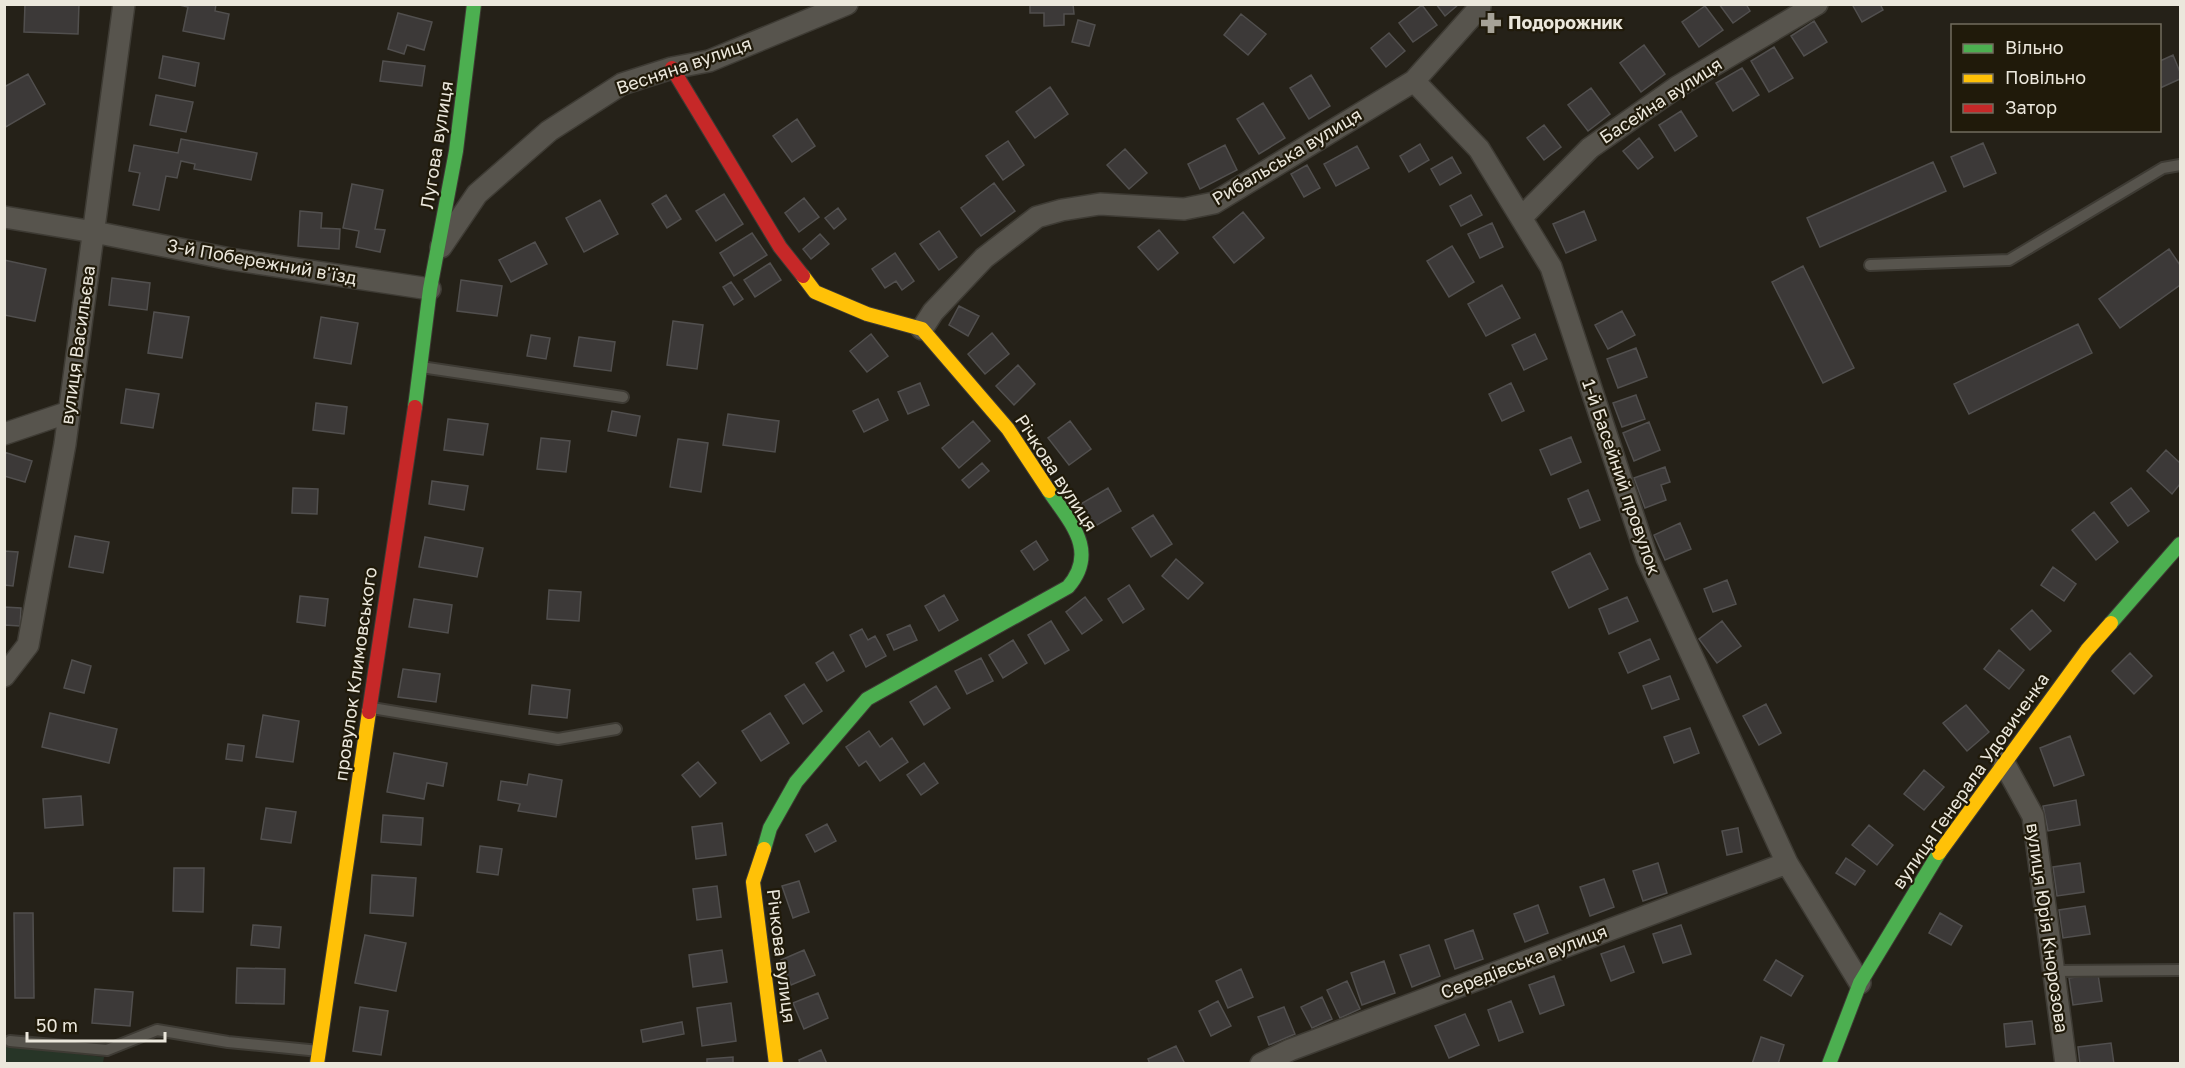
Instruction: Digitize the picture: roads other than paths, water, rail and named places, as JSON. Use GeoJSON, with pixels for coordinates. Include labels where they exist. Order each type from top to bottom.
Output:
{"type":"FeatureCollection","features":[{"type":"Feature","properties":{"kind":"street","name":"вулиця Васильєва"},"geometry":{"type":"LineString","coordinates":[[4,676],[27,645],[69,411],[124,4]]}},
{"type":"Feature","properties":{"kind":"street","name":"Лугова вулиця"},"geometry":{"type":"LineString","coordinates":[[430,289],[456,151],[474,4]]}},
{"type":"Feature","properties":{"kind":"street","name":"Басейна вулиця"},"geometry":{"type":"LineString","coordinates":[[1522,218],[1590,148],[1677,87],[1817,4]]}},
{"type":"Feature","properties":{"kind":"street","name":"Весняна вулиця"},"geometry":{"type":"LineString","coordinates":[[437,253],[477,194],[549,131],[621,84],[672,68],[709,61],[842,6]]}},
{"type":"Feature","properties":{"kind":"street","name":"Рибальська вулиця"},"geometry":{"type":"LineString","coordinates":[[922,329],[933,312],[984,258],[1037,217],[1062,210],[1100,204],[1184,209],[1214,203],[1414,81],[1480,7]]}},
{"type":"Feature","properties":{"kind":"street"},"geometry":{"type":"LineString","coordinates":[[672,68],[780,247],[815,292],[867,314],[922,329]]}},
{"type":"Feature","properties":{"kind":"street","name":"1-й Басейний провулок"},"geometry":{"type":"LineString","coordinates":[[1414,81],[1479,149],[1551,267],[1647,558],[1787,863],[1860,983]]}},
{"type":"Feature","properties":{"kind":"street","name":"3-й Побережний в'їзд"},"geometry":{"type":"LineString","coordinates":[[4,218],[93,232],[230,259],[430,289]]}},
{"type":"Feature","properties":{"kind":"street","name":"провулок Климовського"},"geometry":{"type":"LineString","coordinates":[[318,1058],[346,876],[368,708],[421,367],[430,289]]}},
{"type":"Feature","properties":{"kind":"street","name":"Річкова вулиця"},"geometry":{"type":"LineString","coordinates":[[776,1064],[753,882],[770,828],[796,782],[867,699],[1068,587],[1077,578],[1082,567],[1082,548],[1076,531],[1008,429],[922,329]]}},
{"type":"Feature","properties":{"kind":"street"},"geometry":{"type":"LineString","coordinates":[[4,434],[69,411]]}},
{"type":"Feature","properties":{"kind":"street","name":"вулиця Генерала Удовиченка"},"geometry":{"type":"LineString","coordinates":[[1829,1064],[1860,983],[1930,865],[2087,650],[2181,544]]}},
{"type":"Feature","properties":{"kind":"street","name":"вулиця Юрія Кнорозова"},"geometry":{"type":"LineString","coordinates":[[2004,763],[2033,816],[2066,1064]]}},
{"type":"Feature","properties":{"kind":"street","name":"Середівська вулиця"},"geometry":{"type":"LineString","coordinates":[[1262,1064],[1290,1050],[1787,863]]}},
{"type":"Feature","properties":{"kind":"lane"},"geometry":{"type":"LineString","coordinates":[[1870,266],[2009,260],[2163,168],[2181,165]]}},
{"type":"Feature","properties":{"kind":"lane"},"geometry":{"type":"LineString","coordinates":[[421,367],[623,397]]}},
{"type":"Feature","properties":{"kind":"lane"},"geometry":{"type":"LineString","coordinates":[[368,708],[558,739],[616,729]]}},
{"type":"Feature","properties":{"kind":"lane"},"geometry":{"type":"LineString","coordinates":[[2055,971],[2181,970]]}},
{"type":"Feature","properties":{"kind":"lane"},"geometry":{"type":"LineString","coordinates":[[10,1041],[107,1050],[157,1030],[318,1058]]}},
{"type":"Feature","properties":{"kind":"place","name":"Подорожник"},"geometry":{"type":"Point","coordinates":[1491,23]}}]}
